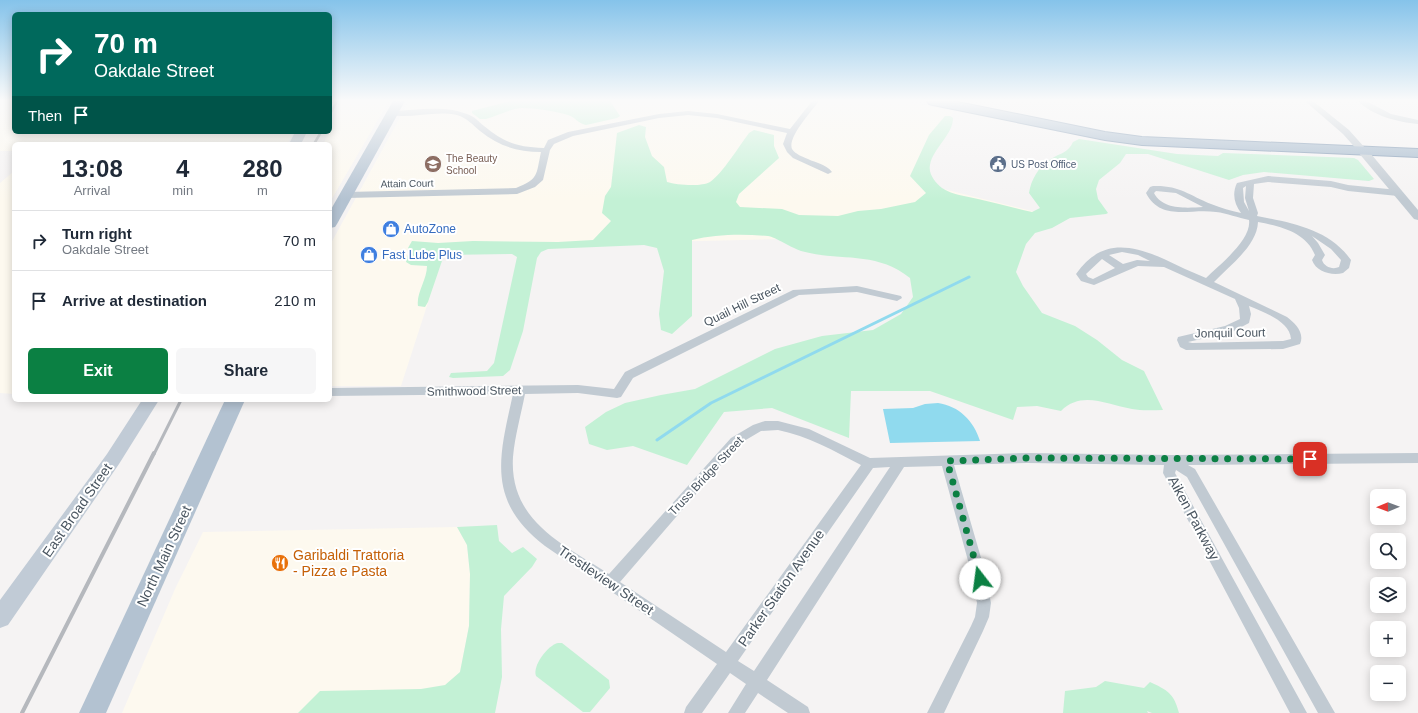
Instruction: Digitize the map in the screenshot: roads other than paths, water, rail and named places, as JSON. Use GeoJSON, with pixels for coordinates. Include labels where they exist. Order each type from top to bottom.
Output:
{"type":"FeatureCollection","features":[{"type":"Feature","properties":{"kind":"highway"},"geometry":{"type":"LineString","coordinates":[[1096,134],[1142,141],[1418,153]]}},
{"type":"Feature","properties":{"kind":"main road"},"geometry":{"type":"LineString","coordinates":[[332,220],[381,134]]}},
{"type":"Feature","properties":{"kind":"main road","name":"East Broad Street"},"geometry":{"type":"LineString","coordinates":[[0,618],[6,600],[113,458],[150,402]]}},
{"type":"Feature","properties":{"kind":"main road","name":"North Main Street"},"geometry":{"type":"LineString","coordinates":[[92,713],[234,402]]}},
{"type":"Feature","properties":{"kind":"street"},"geometry":{"type":"LineString","coordinates":[[489,134],[507,146],[523,149],[546,150],[551,142],[571,134]]}},
{"type":"Feature","properties":{"kind":"street"},"geometry":{"type":"LineString","coordinates":[[790,134],[787,140],[788,150],[798,158],[815,163],[828,172]]}},
{"type":"Feature","properties":{"kind":"street"},"geometry":{"type":"LineString","coordinates":[[1347,134],[1418,217]]}},
{"type":"Feature","properties":{"kind":"street","name":"Attain Court"},"geometry":{"type":"LineString","coordinates":[[346,195],[517,191],[532,185],[540,178],[546,150]]}},
{"type":"Feature","properties":{"kind":"street"},"geometry":{"type":"LineString","coordinates":[[1208,282],[1250,237],[1254,224],[1252,218],[1254,213],[1248,198],[1251,189],[1250,183],[1268,179],[1331,184],[1348,188],[1396,190]]}},
{"type":"Feature","properties":{"kind":"street"},"geometry":{"type":"LineString","coordinates":[[1215,209],[1180,210],[1167,208],[1157,204],[1150,193],[1153,189],[1174,189],[1215,209],[1286,225],[1304,230],[1325,239],[1340,250],[1346,260],[1344,268],[1340,271],[1323,268],[1317,264],[1317,260],[1320,255],[1314,244],[1300,232],[1286,225]]}},
{"type":"Feature","properties":{"kind":"street","name":"Jonquil Court"},"geometry":{"type":"LineString","coordinates":[[1102,255],[1109,250],[1124,249],[1141,253],[1208,282],[1238,296],[1278,317],[1296,332],[1296,341],[1291,344],[1245,346],[1190,347],[1184,344],[1182,340],[1228,329],[1244,321],[1246,313],[1244,305],[1238,296]]}},
{"type":"Feature","properties":{"kind":"street"},"geometry":{"type":"LineString","coordinates":[[1122,268],[1102,255],[1081,274],[1084,279],[1094,282],[1122,268],[1137,263],[1166,264]]}},
{"type":"Feature","properties":{"kind":"street","name":"Quail Hill Street"},"geometry":{"type":"LineString","coordinates":[[617,394],[629,376],[634,372],[797,292],[857,289],[897,298]]}},
{"type":"Feature","properties":{"kind":"street"},"geometry":{"type":"LineString","coordinates":[[1228,329],[1245,346]]}},
{"type":"Feature","properties":{"kind":"street","name":"Trestleview Street"},"geometry":{"type":"LineString","coordinates":[[520,390],[506,464],[507,481],[511,496],[525,520],[539,534],[802,713]]}},
{"type":"Feature","properties":{"kind":"street","name":"Smithwood Street"},"geometry":{"type":"LineString","coordinates":[[332,392],[594,390],[617,394]]}},
{"type":"Feature","properties":{"kind":"street","name":"Truss Bridge Street"},"geometry":{"type":"LineString","coordinates":[[610,583],[735,441],[745,433],[755,429],[775,426],[794,428],[869,464]]}},
{"type":"Feature","properties":{"kind":"street"},"geometry":{"type":"LineString","coordinates":[[869,464],[1027,458],[1171,460],[1418,458]]}},
{"type":"Feature","properties":{"kind":"street","name":"Aiken Parkway"},"geometry":{"type":"LineString","coordinates":[[1299,713],[1169,473],[1171,460],[1191,473],[1327,713]]}},
{"type":"Feature","properties":{"kind":"street"},"geometry":{"type":"LineString","coordinates":[[935,713],[976,631],[982,617],[984,603],[977,568],[947,461]]}},
{"type":"Feature","properties":{"kind":"street"},"geometry":{"type":"LineString","coordinates":[[736,713],[900,462]]}},
{"type":"Feature","properties":{"kind":"street","name":"Parker Station Avenue"},"geometry":{"type":"LineString","coordinates":[[692,713],[869,464]]}},
{"type":"Feature","properties":{"kind":"water"},"geometry":{"type":"Polygon","coordinates":[[[938,403],[953,407],[965,416],[974,427],[980,441],[890,443],[883,409],[913,408],[925,404],[938,403]]]}},
{"type":"Feature","properties":{"kind":"waterway"},"geometry":{"type":"LineString","coordinates":[[657,440],[711,403],[969,277]]}},
{"type":"Feature","properties":{"kind":"railway"},"geometry":{"type":"LineString","coordinates":[[315,142],[320,134]]}},
{"type":"Feature","properties":{"kind":"railway"},"geometry":{"type":"LineString","coordinates":[[154,454],[180,402]]}},
{"type":"Feature","properties":{"kind":"railway"},"geometry":{"type":"LineString","coordinates":[[22,713],[154,453]]}},
{"type":"Feature","properties":{"kind":"place","name":"The Beauty School"},"geometry":{"type":"Point","coordinates":[433,164]}},
{"type":"Feature","properties":{"kind":"place","name":"US Post Office"},"geometry":{"type":"Point","coordinates":[998,164]}},
{"type":"Feature","properties":{"kind":"place","name":"AutoZone"},"geometry":{"type":"Point","coordinates":[391,229]}},
{"type":"Feature","properties":{"kind":"place","name":"Fast Lube Plus"},"geometry":{"type":"Point","coordinates":[369,255]}},
{"type":"Feature","properties":{"kind":"place","name":"Garibaldi Trattoria - Pizza e Pasta"},"geometry":{"type":"Point","coordinates":[280,563]}}]}
